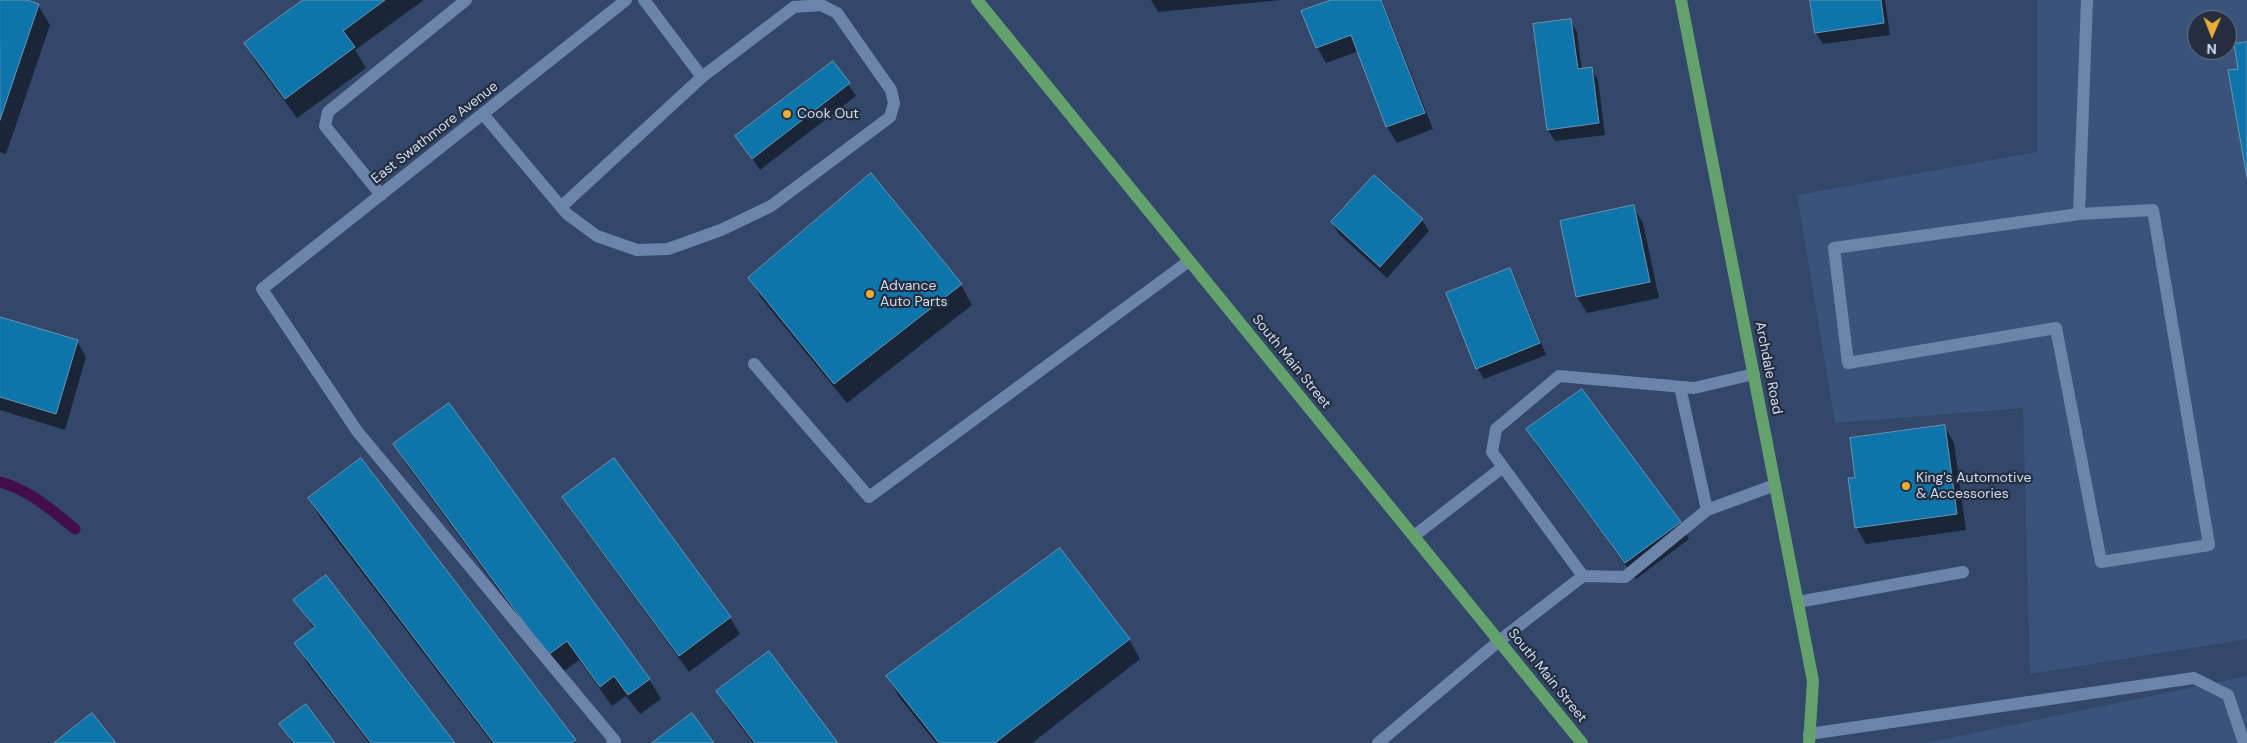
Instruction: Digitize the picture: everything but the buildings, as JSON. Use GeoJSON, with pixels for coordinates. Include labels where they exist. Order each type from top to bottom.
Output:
{"type":"FeatureCollection","features":[{"type":"Feature","properties":{"kind":"main road","name":"South Main Street"},"geometry":{"type":"LineString","coordinates":[[977,0],[1582,743]]}},
{"type":"Feature","properties":{"kind":"main road","name":"Archdale Road"},"geometry":{"type":"LineString","coordinates":[[1681,0],[1814,681],[1809,738]]}},
{"type":"Feature","properties":{"kind":"street"},"geometry":{"type":"LineString","coordinates":[[381,195],[325,126],[328,112],[466,0]]}},
{"type":"Feature","properties":{"kind":"street","name":"East Swathmore Avenue"},"geometry":{"type":"LineString","coordinates":[[612,743],[615,741],[357,431],[262,289],[626,0]]}},
{"type":"Feature","properties":{"kind":"street"},"geometry":{"type":"LineString","coordinates":[[644,0],[702,77]]}},
{"type":"Feature","properties":{"kind":"street"},"geometry":{"type":"LineString","coordinates":[[2079,214],[2087,0]]}},
{"type":"Feature","properties":{"kind":"street"},"geometry":{"type":"LineString","coordinates":[[483,114],[561,207],[567,214],[597,236],[637,250],[668,249],[721,230],[771,206],[890,117],[894,103],[891,90],[837,13],[821,5],[794,6],[702,77],[561,207]]}},
{"type":"Feature","properties":{"kind":"street"},"geometry":{"type":"LineString","coordinates":[[2153,210],[2209,545],[2101,562],[2056,328],[1848,363],[1834,248],[2079,214],[2153,210]]}},
{"type":"Feature","properties":{"kind":"street"},"geometry":{"type":"LineString","coordinates":[[754,364],[869,498],[1189,261]]}},
{"type":"Feature","properties":{"kind":"street"},"geometry":{"type":"LineString","coordinates":[[1583,576],[1492,452],[1496,429],[1559,376],[1694,388],[1754,374]]}},
{"type":"Feature","properties":{"kind":"street"},"geometry":{"type":"LineString","coordinates":[[1680,387],[1707,510]]}},
{"type":"Feature","properties":{"kind":"street"},"geometry":{"type":"LineString","coordinates":[[1414,536],[1503,467]]}},
{"type":"Feature","properties":{"kind":"street"},"geometry":{"type":"LineString","coordinates":[[1378,743],[1393,738],[1500,641],[1583,576],[1625,576],[1707,510],[1775,485]]}},
{"type":"Feature","properties":{"kind":"street"},"geometry":{"type":"LineString","coordinates":[[1798,602],[1963,572]]}},
{"type":"Feature","properties":{"kind":"street"},"geometry":{"type":"LineString","coordinates":[[1809,738],[2194,678],[2228,695],[2244,743]]}},
{"type":"Feature","properties":{"kind":"shaded area"},"geometry":{"type":"Polygon","coordinates":[[[2037,0],[2247,0],[2247,639],[2030,674],[2023,408],[1835,423],[1797,195],[2037,152],[2037,0]]]}},
{"type":"Feature","properties":{"kind":"shaded area"},"geometry":{"type":"Polygon","coordinates":[[[2247,676],[2247,743],[1925,743],[2247,676]]]}},
{"type":"Feature","properties":{"kind":"waterway"},"geometry":{"type":"LineString","coordinates":[[0,482],[30,495],[75,529]]}},
{"type":"Feature","properties":{"kind":"place","name":"Cook Out"},"geometry":{"type":"Point","coordinates":[787,114]}},
{"type":"Feature","properties":{"kind":"place","name":"Advance Auto Parts"},"geometry":{"type":"Point","coordinates":[870,294]}},
{"type":"Feature","properties":{"kind":"place","name":"King's Automotive & Accessories"},"geometry":{"type":"Point","coordinates":[1906,486]}}]}
